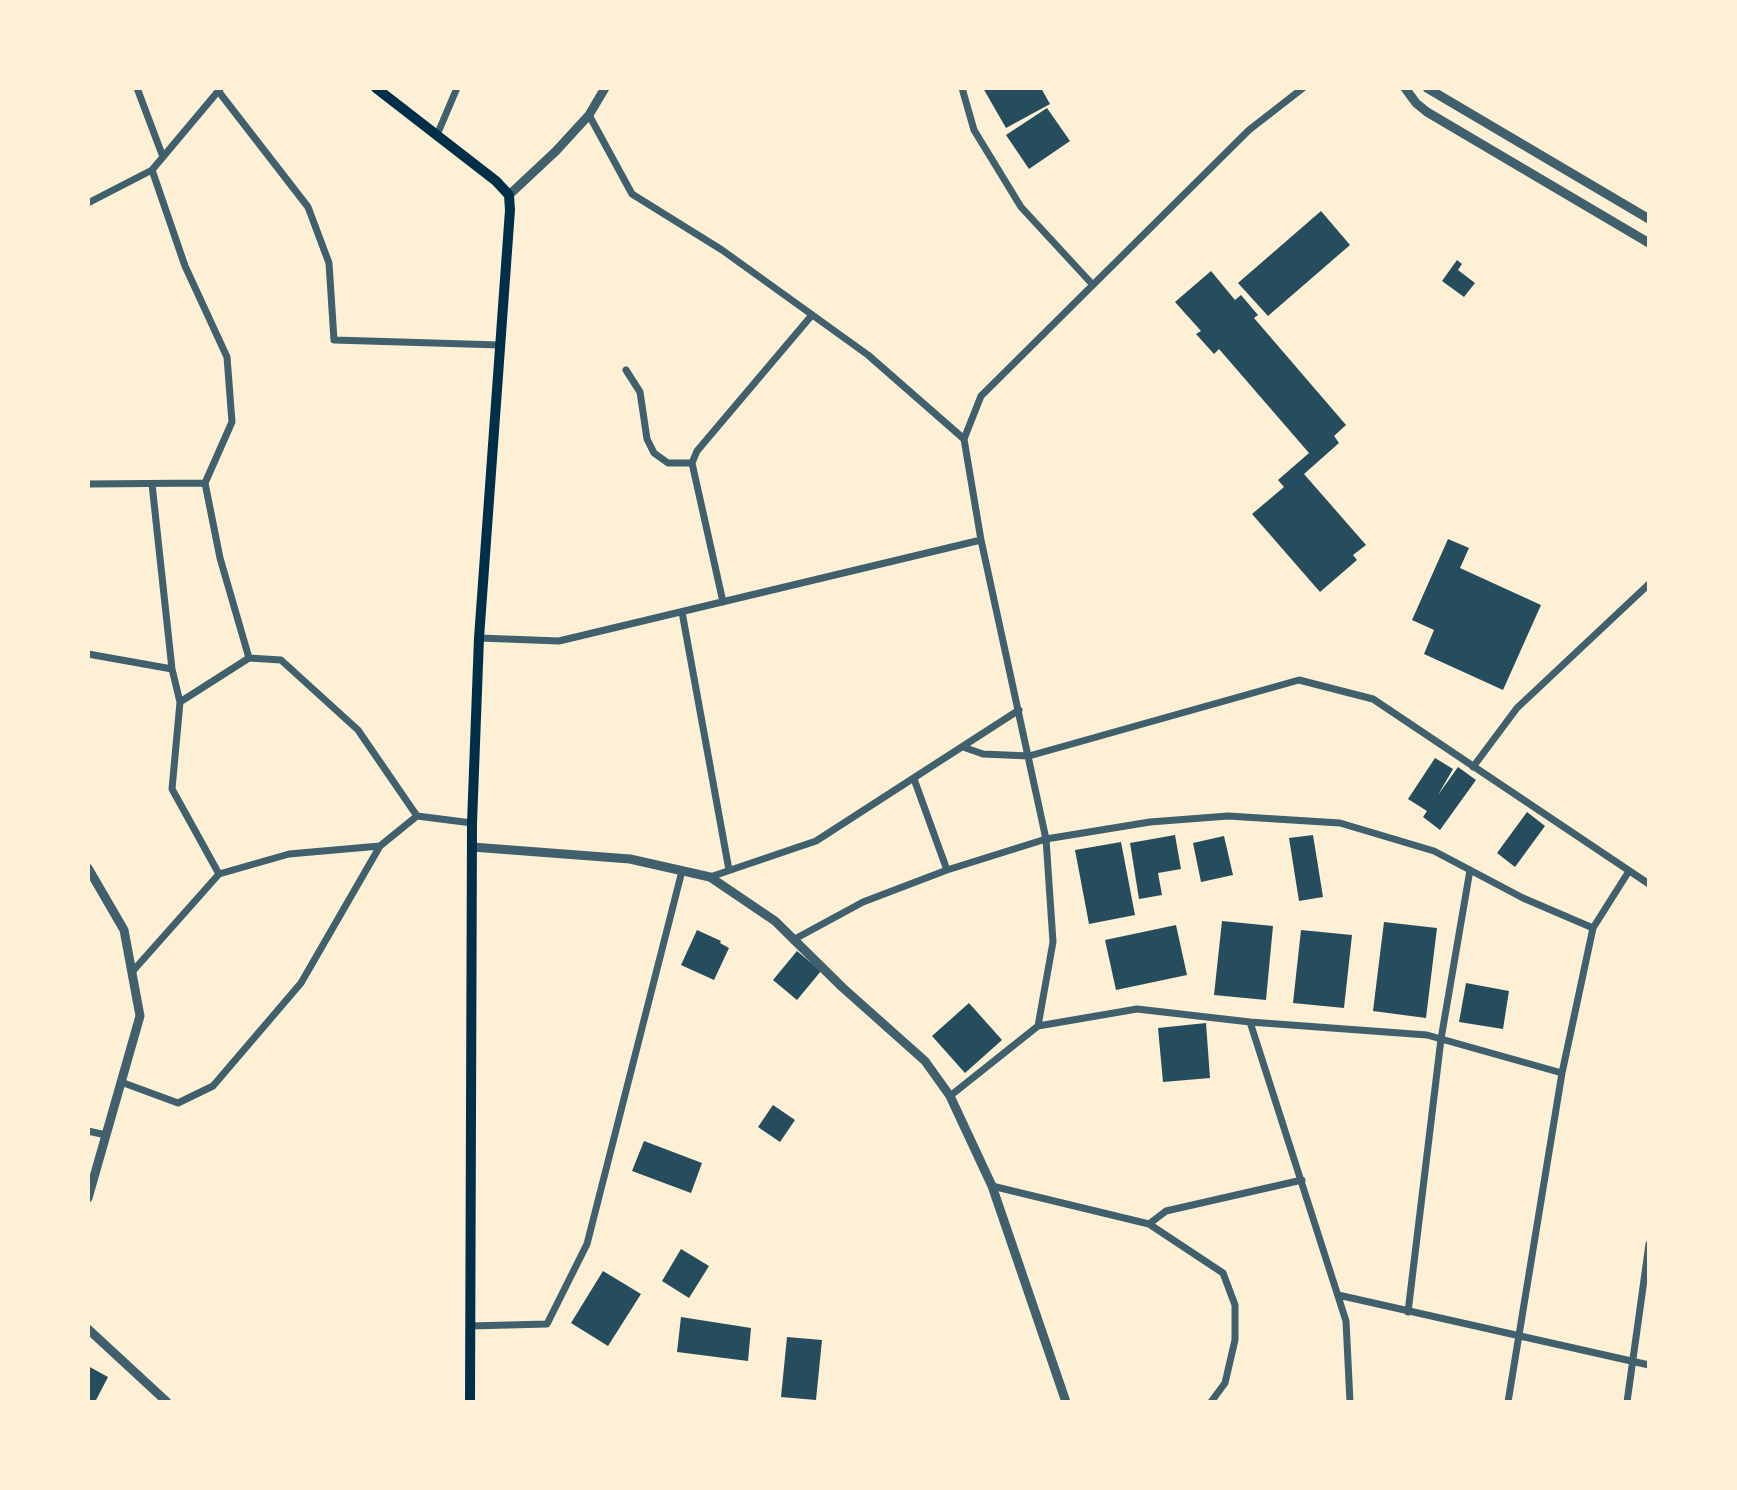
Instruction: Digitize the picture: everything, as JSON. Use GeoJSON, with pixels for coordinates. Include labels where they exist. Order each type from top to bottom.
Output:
{"type":"FeatureCollection","features":[{"type":"Feature","properties":{"kind":"main road"},"geometry":{"type":"LineString","coordinates":[[376,88],[496,181],[509,195],[479,638],[472,823],[470,1402]]}},
{"type":"Feature","properties":{"kind":"street"},"geometry":{"type":"LineString","coordinates":[[137,88],[163,157]]}},
{"type":"Feature","properties":{"kind":"street"},"geometry":{"type":"LineString","coordinates":[[437,135],[457,88]]}},
{"type":"Feature","properties":{"kind":"street"},"geometry":{"type":"LineString","coordinates":[[509,195],[589,115],[605,88]]}},
{"type":"Feature","properties":{"kind":"street"},"geometry":{"type":"LineString","coordinates":[[962,88],[974,130],[1021,207],[1093,285]]}},
{"type":"Feature","properties":{"kind":"street"},"geometry":{"type":"LineString","coordinates":[[1038,1026],[1053,942],[1046,839],[981,540],[964,439],[981,396],[1249,130],[1303,88]]}},
{"type":"Feature","properties":{"kind":"street"},"geometry":{"type":"LineString","coordinates":[[1405,88],[1427,112],[1649,243]]}},
{"type":"Feature","properties":{"kind":"street"},"geometry":{"type":"LineString","coordinates":[[1427,88],[1649,219]]}},
{"type":"Feature","properties":{"kind":"street"},"geometry":{"type":"LineString","coordinates":[[88,203],[152,170],[220,90],[308,207],[329,263],[334,340],[500,345]]}},
{"type":"Feature","properties":{"kind":"street"},"geometry":{"type":"LineString","coordinates":[[589,115],[632,194],[722,250],[868,355],[964,439]]}},
{"type":"Feature","properties":{"kind":"street"},"geometry":{"type":"LineString","coordinates":[[152,170],[185,266],[227,357],[232,422],[205,483],[220,558],[249,658]]}},
{"type":"Feature","properties":{"kind":"street"},"geometry":{"type":"LineString","coordinates":[[723,602],[692,463],[697,451],[812,315]]}},
{"type":"Feature","properties":{"kind":"street"},"geometry":{"type":"LineString","coordinates":[[626,370],[640,392],[647,439],[654,453],[668,463],[692,463]]}},
{"type":"Feature","properties":{"kind":"street"},"geometry":{"type":"LineString","coordinates":[[88,484],[205,483]]}},
{"type":"Feature","properties":{"kind":"street"},"geometry":{"type":"LineString","coordinates":[[152,484],[172,669],[180,702],[172,789],[219,874]]}},
{"type":"Feature","properties":{"kind":"street"},"geometry":{"type":"LineString","coordinates":[[479,638],[559,641],[981,540]]}},
{"type":"Feature","properties":{"kind":"street"},"geometry":{"type":"LineString","coordinates":[[1473,767],[1517,708],[1649,584]]}},
{"type":"Feature","properties":{"kind":"street"},"geometry":{"type":"LineString","coordinates":[[682,612],[729,870]]}},
{"type":"Feature","properties":{"kind":"street"},"geometry":{"type":"LineString","coordinates":[[88,654],[172,669]]}},
{"type":"Feature","properties":{"kind":"street"},"geometry":{"type":"LineString","coordinates":[[180,702],[249,658],[281,660],[358,730],[417,816]]}},
{"type":"Feature","properties":{"kind":"street"},"geometry":{"type":"LineString","coordinates":[[963,747],[983,754],[1029,756],[1299,680],[1373,699],[1649,884]]}},
{"type":"Feature","properties":{"kind":"street"},"geometry":{"type":"LineString","coordinates":[[710,877],[816,841],[1019,710]]}},
{"type":"Feature","properties":{"kind":"street"},"geometry":{"type":"LineString","coordinates":[[914,779],[947,870]]}},
{"type":"Feature","properties":{"kind":"street"},"geometry":{"type":"LineString","coordinates":[[121,1082],[178,1103],[213,1086],[301,983],[380,846],[417,816],[472,823]]}},
{"type":"Feature","properties":{"kind":"street"},"geometry":{"type":"LineString","coordinates":[[793,940],[863,902],[947,870],[1046,839],[1150,822],[1228,816],[1340,823],[1434,851],[1523,898],[1593,928]]}},
{"type":"Feature","properties":{"kind":"street"},"geometry":{"type":"LineString","coordinates":[[132,972],[219,874],[289,854],[380,846]]}},
{"type":"Feature","properties":{"kind":"street"},"geometry":{"type":"LineString","coordinates":[[472,847],[630,859],[710,877],[775,921],[842,987],[925,1061],[950,1096],[992,1186],[1066,1402]]}},
{"type":"Feature","properties":{"kind":"street"},"geometry":{"type":"LineString","coordinates":[[88,868],[124,930],[140,1016],[88,1198]]}},
{"type":"Feature","properties":{"kind":"street"},"geometry":{"type":"LineString","coordinates":[[1408,1312],[1441,1039],[1470,870]]}},
{"type":"Feature","properties":{"kind":"street"},"geometry":{"type":"LineString","coordinates":[[470,1326],[547,1324],[587,1244],[682,871]]}},
{"type":"Feature","properties":{"kind":"street"},"geometry":{"type":"LineString","coordinates":[[1508,1402],[1562,1073],[1593,928],[1629,871]]}},
{"type":"Feature","properties":{"kind":"street"},"geometry":{"type":"LineString","coordinates":[[950,1096],[1038,1026],[1137,1009],[1250,1022],[1427,1035],[1562,1073]]}},
{"type":"Feature","properties":{"kind":"street"},"geometry":{"type":"LineString","coordinates":[[1250,1022],[1346,1321],[1350,1402]]}},
{"type":"Feature","properties":{"kind":"street"},"geometry":{"type":"LineString","coordinates":[[88,1131],[106,1135]]}},
{"type":"Feature","properties":{"kind":"street"},"geometry":{"type":"LineString","coordinates":[[1149,1224],[1166,1211],[1302,1180]]}},
{"type":"Feature","properties":{"kind":"street"},"geometry":{"type":"LineString","coordinates":[[992,1186],[1149,1224],[1223,1273],[1235,1305],[1235,1340],[1225,1383],[1211,1402]]}},
{"type":"Feature","properties":{"kind":"street"},"geometry":{"type":"LineString","coordinates":[[1627,1402],[1649,1244]]}},
{"type":"Feature","properties":{"kind":"street"},"geometry":{"type":"LineString","coordinates":[[1338,1295],[1649,1365]]}},
{"type":"Feature","properties":{"kind":"street"},"geometry":{"type":"LineString","coordinates":[[88,1329],[167,1402]]}},
{"type":"Feature","properties":{"kind":"building"},"geometry":{"type":"Polygon","coordinates":[[[983,88],[1041,88],[1050,104],[1006,128],[983,88]]]}},
{"type":"Feature","properties":{"kind":"building"},"geometry":{"type":"Polygon","coordinates":[[[1047,108],[1070,141],[1029,169],[1006,135],[1047,108]]]}},
{"type":"Feature","properties":{"kind":"building"},"geometry":{"type":"Polygon","coordinates":[[[1321,211],[1350,245],[1268,316],[1238,283],[1321,211]]]}},
{"type":"Feature","properties":{"kind":"building"},"geometry":{"type":"Polygon","coordinates":[[[1457,260],[1462,264],[1458,270],[1475,283],[1464,297],[1442,281],[1457,260]]]}},
{"type":"Feature","properties":{"kind":"building"},"geometry":{"type":"Polygon","coordinates":[[[1211,271],[1235,300],[1241,295],[1258,315],[1254,318],[1346,425],[1334,436],[1339,443],[1304,474],[1366,545],[1353,555],[1357,560],[1320,592],[1252,514],[1284,487],[1278,480],[1309,453],[1219,349],[1214,354],[1196,334],[1201,331],[1175,302],[1211,271]]]}},
{"type":"Feature","properties":{"kind":"building"},"geometry":{"type":"Polygon","coordinates":[[[1448,539],[1469,548],[1460,568],[1541,605],[1503,690],[1424,654],[1434,630],[1412,620],[1448,539]]]}},
{"type":"Feature","properties":{"kind":"building"},"geometry":{"type":"Polygon","coordinates":[[[1435,758],[1453,769],[1438,795],[1458,767],[1476,780],[1440,830],[1423,817],[1427,811],[1408,799],[1435,758]]]}},
{"type":"Feature","properties":{"kind":"building"},"geometry":{"type":"Polygon","coordinates":[[[1527,812],[1545,826],[1515,867],[1497,853],[1527,812]]]}},
{"type":"Feature","properties":{"kind":"building"},"geometry":{"type":"Polygon","coordinates":[[[1175,835],[1181,869],[1158,873],[1162,895],[1139,899],[1130,843],[1175,835]]]}},
{"type":"Feature","properties":{"kind":"building"},"geometry":{"type":"Polygon","coordinates":[[[1313,835],[1323,897],[1299,901],[1289,838],[1313,835]]]}},
{"type":"Feature","properties":{"kind":"building"},"geometry":{"type":"Polygon","coordinates":[[[1224,836],[1233,875],[1201,882],[1193,843],[1224,836]]]}},
{"type":"Feature","properties":{"kind":"building"},"geometry":{"type":"Polygon","coordinates":[[[1121,842],[1135,915],[1089,924],[1075,850],[1121,842]]]}},
{"type":"Feature","properties":{"kind":"building"},"geometry":{"type":"Polygon","coordinates":[[[1222,921],[1273,926],[1266,1000],[1214,995],[1222,921]]]}},
{"type":"Feature","properties":{"kind":"building"},"geometry":{"type":"Polygon","coordinates":[[[1384,922],[1437,928],[1426,1018],[1373,1011],[1384,922]]]}},
{"type":"Feature","properties":{"kind":"building"},"geometry":{"type":"Polygon","coordinates":[[[1176,925],[1187,975],[1116,990],[1105,940],[1176,925]]]}},
{"type":"Feature","properties":{"kind":"building"},"geometry":{"type":"Polygon","coordinates":[[[697,930],[729,948],[714,980],[681,965],[697,930]]]}},
{"type":"Feature","properties":{"kind":"building"},"geometry":{"type":"Polygon","coordinates":[[[1301,930],[1352,935],[1344,1008],[1293,1003],[1301,930]]]}},
{"type":"Feature","properties":{"kind":"building"},"geometry":{"type":"Polygon","coordinates":[[[797,951],[821,971],[797,1000],[773,980],[797,951]]]}},
{"type":"Feature","properties":{"kind":"building"},"geometry":{"type":"Polygon","coordinates":[[[1466,983],[1509,991],[1503,1029],[1459,1022],[1466,983]]]}},
{"type":"Feature","properties":{"kind":"building"},"geometry":{"type":"Polygon","coordinates":[[[969,1003],[1002,1040],[965,1073],[932,1036],[969,1003]]]}},
{"type":"Feature","properties":{"kind":"building"},"geometry":{"type":"Polygon","coordinates":[[[1206,1023],[1210,1078],[1163,1082],[1158,1028],[1206,1023]]]}},
{"type":"Feature","properties":{"kind":"building"},"geometry":{"type":"Polygon","coordinates":[[[773,1105],[795,1120],[780,1142],[758,1127],[773,1105]]]}},
{"type":"Feature","properties":{"kind":"building"},"geometry":{"type":"Polygon","coordinates":[[[644,1141],[702,1163],[691,1193],[632,1171],[644,1141]]]}},
{"type":"Feature","properties":{"kind":"building"},"geometry":{"type":"Polygon","coordinates":[[[681,1249],[709,1266],[689,1298],[662,1281],[681,1249]]]}},
{"type":"Feature","properties":{"kind":"building"},"geometry":{"type":"Polygon","coordinates":[[[603,1271],[641,1294],[608,1346],[571,1323],[603,1271]]]}},
{"type":"Feature","properties":{"kind":"building"},"geometry":{"type":"Polygon","coordinates":[[[681,1317],[751,1328],[748,1361],[677,1352],[681,1317]]]}},
{"type":"Feature","properties":{"kind":"building"},"geometry":{"type":"Polygon","coordinates":[[[787,1337],[822,1340],[816,1400],[781,1397],[787,1337]]]}},
{"type":"Feature","properties":{"kind":"building"},"geometry":{"type":"Polygon","coordinates":[[[88,1366],[108,1377],[95,1402],[88,1402],[88,1366]]]}}]}
